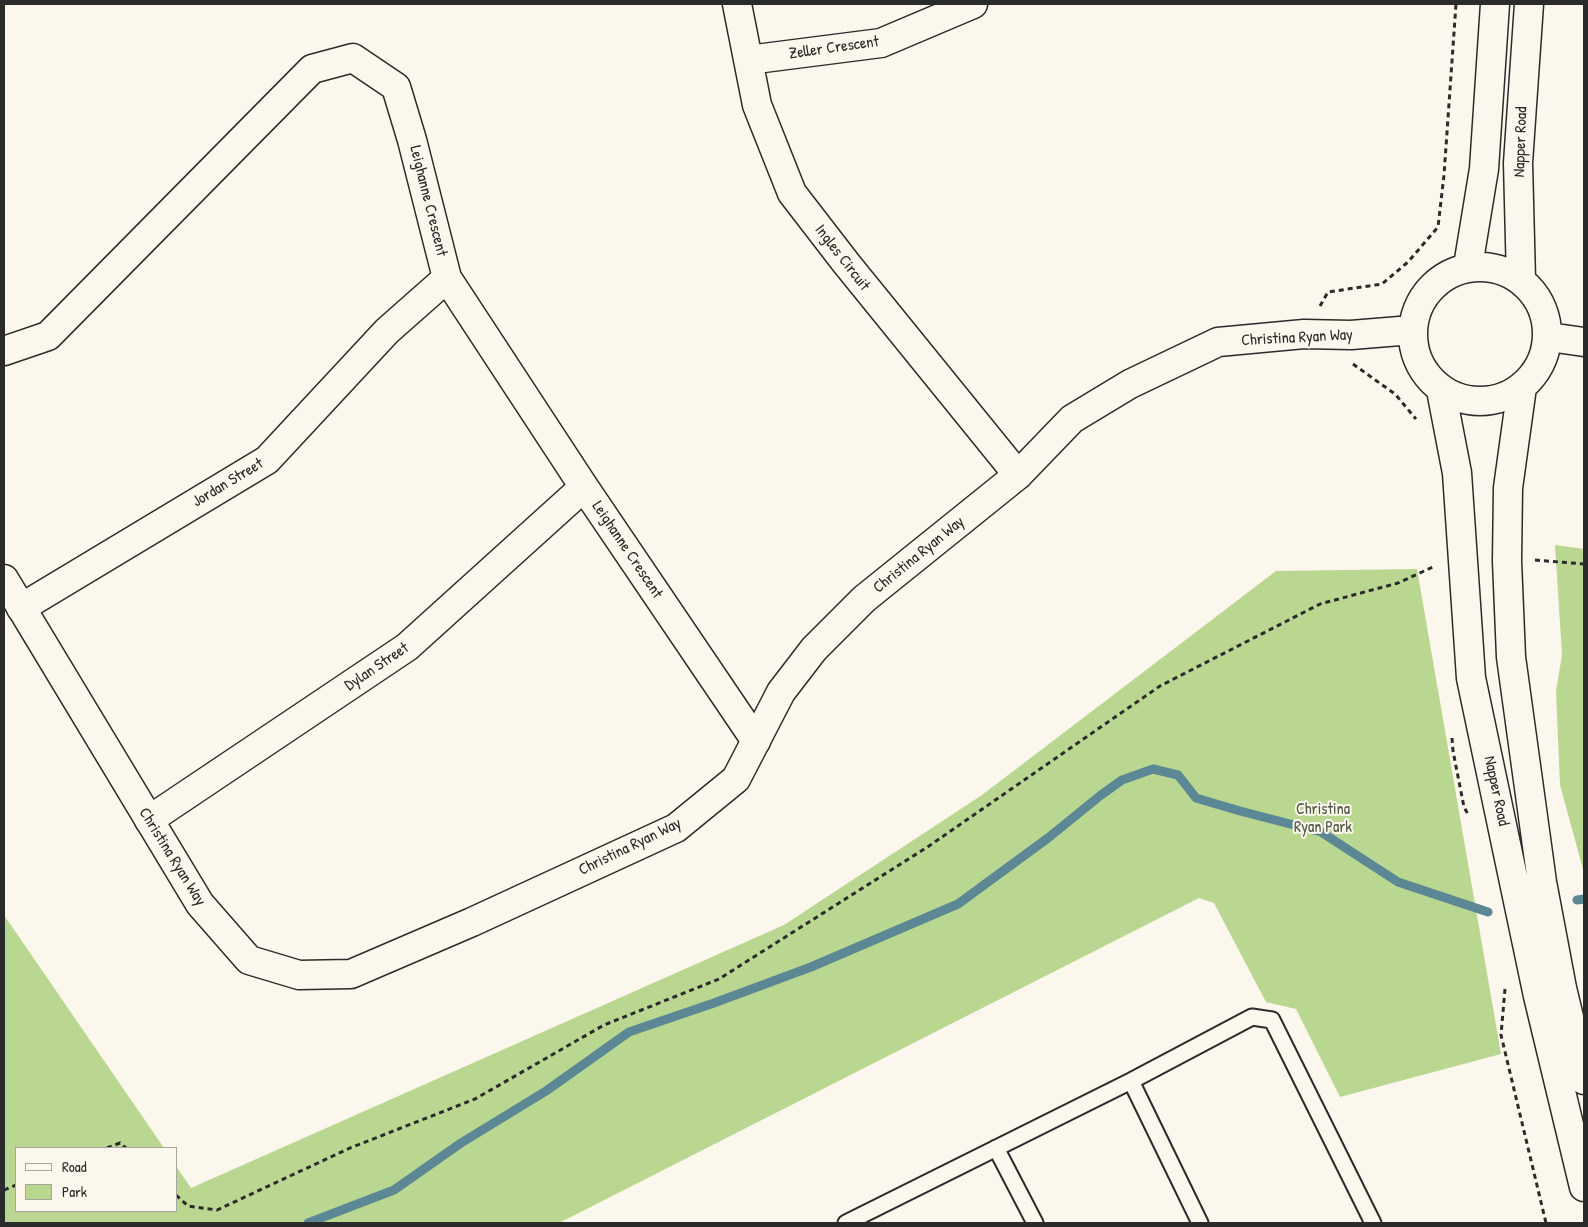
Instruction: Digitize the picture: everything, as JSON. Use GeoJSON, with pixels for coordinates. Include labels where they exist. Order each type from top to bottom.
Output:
{"type":"FeatureCollection","features":[{"type":"Feature","properties":{"kind":"street","name":"Ingles Circuit"},"geometry":{"type":"LineString","coordinates":[[737,4],[757,105],[792,193],[846,263],[1018,475]]}},
{"type":"Feature","properties":{"kind":"street","name":"Zeller Crescent"},"geometry":{"type":"LineString","coordinates":[[748,60],[881,43],[973,4]]}},
{"type":"Feature","properties":{"kind":"street","name":"Napper Road"},"geometry":{"type":"LineString","coordinates":[[1468,266],[1484,169],[1495,4]]}},
{"type":"Feature","properties":{"kind":"street","name":"Napper Road"},"geometry":{"type":"LineString","coordinates":[[1521,280],[1518,163],[1529,4]]}},
{"type":"Feature","properties":{"kind":"street","name":"Leighanne Crescent"},"geometry":{"type":"LineString","coordinates":[[4,351],[48,336],[312,69],[353,58],[396,86],[448,278],[584,487],[756,741]]}},
{"type":"Feature","properties":{"kind":"street"},"geometry":{"type":"LineString","coordinates":[[1468,266],[1497,268],[1509,272],[1521,280],[1538,297],[1549,337],[1544,356],[1533,377],[1522,387],[1502,398],[1479,402],[1467,401],[1441,390],[1424,372],[1414,350],[1412,330],[1418,307],[1437,281],[1468,266]]}},
{"type":"Feature","properties":{"kind":"street","name":"Jordan Street"},"geometry":{"type":"LineString","coordinates":[[21,608],[267,460],[387,331],[448,278]]}},
{"type":"Feature","properties":{"kind":"street","name":"Christina Ryan Way"},"geometry":{"type":"LineString","coordinates":[[4,579],[200,904],[249,960],[299,975],[351,974],[472,922],[676,828],[736,779],[781,692],[814,649],[864,599],[1018,475],[1072,419],[1130,384],[1218,342],[1304,334],[1352,335],[1412,330]]}},
{"type":"Feature","properties":{"kind":"street"},"geometry":{"type":"LineString","coordinates":[[1549,337],[1584,342]]}},
{"type":"Feature","properties":{"kind":"street","name":"Napper Road"},"geometry":{"type":"LineString","coordinates":[[1522,387],[1508,488],[1507,561],[1511,658],[1542,882],[1562,988],[1584,1080]]}},
{"type":"Feature","properties":{"kind":"street","name":"Napper Road"},"geometry":{"type":"LineString","coordinates":[[1441,390],[1457,473],[1455,560],[1471,678],[1538,996],[1584,1187]]}},
{"type":"Feature","properties":{"kind":"street","name":"Dylan Street"},"geometry":{"type":"LineString","coordinates":[[149,820],[407,647],[584,487]]}},
{"type":"Feature","properties":{"kind":"lane"},"geometry":{"type":"LineString","coordinates":[[846,1223],[865,1219],[996,1148],[1252,1017],[1272,1020],[1373,1223]]}},
{"type":"Feature","properties":{"kind":"lane"},"geometry":{"type":"LineString","coordinates":[[1131,1080],[1200,1223]]}},
{"type":"Feature","properties":{"kind":"lane"},"geometry":{"type":"LineString","coordinates":[[996,1148],[1034,1223]]}},
{"type":"Feature","properties":{"kind":"path"},"geometry":{"type":"LineString","coordinates":[[1304,334],[1328,292],[1382,284],[1408,262],[1438,227],[1444,176],[1456,4]]}},
{"type":"Feature","properties":{"kind":"path"},"geometry":{"type":"LineString","coordinates":[[1349,361],[1395,394],[1418,422]]}},
{"type":"Feature","properties":{"kind":"path"},"geometry":{"type":"LineString","coordinates":[[178,1197],[188,1206],[217,1210],[350,1148],[475,1099],[604,1024],[719,979],[929,846],[1160,686],[1320,604],[1398,583],[1455,560]]}},
{"type":"Feature","properties":{"kind":"path"},"geometry":{"type":"LineString","coordinates":[[110,1147],[120,1143],[125,1147]]}},
{"type":"Feature","properties":{"kind":"green space"},"geometry":{"type":"Polygon","coordinates":[[[1555,545],[1584,549],[1584,873],[1560,785],[1556,691],[1562,655],[1555,545]]]}},
{"type":"Feature","properties":{"kind":"green space","name":"Christina Ryan Park"},"geometry":{"type":"Polygon","coordinates":[[[1417,569],[1501,1054],[1340,1097],[1296,1009],[1266,1002],[1214,903],[1199,898],[559,1223],[4,1223],[4,915],[163,1147],[15,1147],[15,1212],[178,1212],[178,1169],[191,1188],[784,925],[982,795],[1276,571],[1417,569]]]}},
{"type":"Feature","properties":{"kind":"waterway"},"geometry":{"type":"LineString","coordinates":[[308,1223],[394,1190],[461,1143],[546,1091],[629,1032],[811,967],[958,904],[1048,838],[1122,780],[1153,769],[1178,775],[1196,798],[1321,832],[1398,882],[1488,912]]}},
{"type":"Feature","properties":{"kind":"waterway"},"geometry":{"type":"LineString","coordinates":[[1577,900],[1584,899]]}}]}
